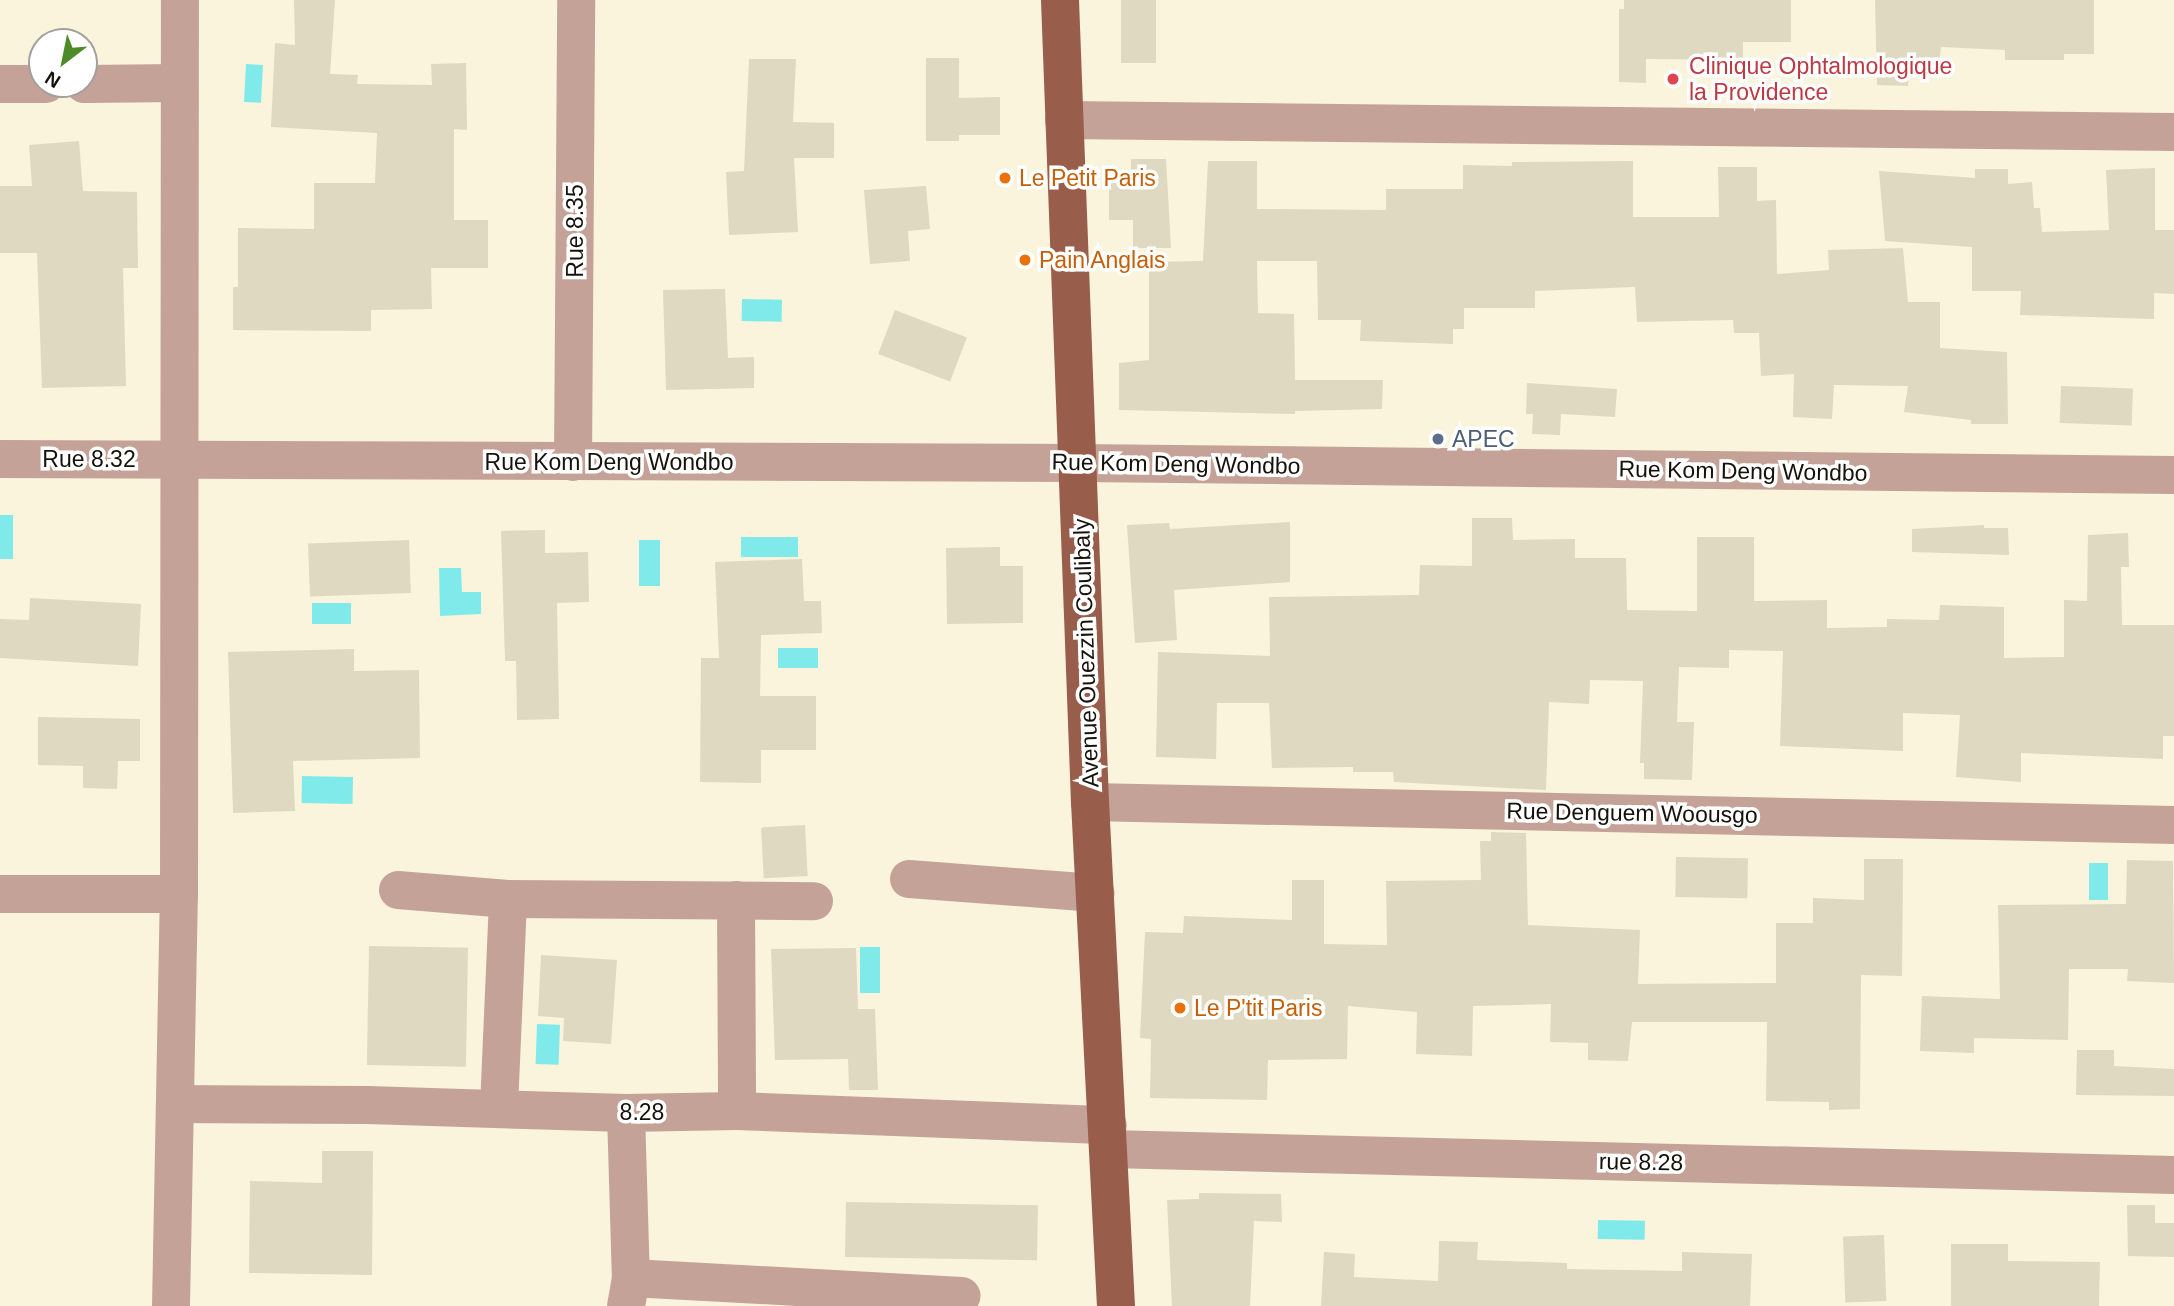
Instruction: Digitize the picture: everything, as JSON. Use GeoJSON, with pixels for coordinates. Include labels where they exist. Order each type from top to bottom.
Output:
{"type":"FeatureCollection","features":[{"type":"Feature","properties":{"kind":"main road","name":"Avenue Ouezzin Coulibaly"},"geometry":{"type":"LineString","coordinates":[[1060,0],[1080,463],[1090,802],[1116,1306]]}},
{"type":"Feature","properties":{"kind":"street"},"geometry":{"type":"LineString","coordinates":[[172,1306],[179,894],[180,0]]}},
{"type":"Feature","properties":{"kind":"street","name":"Rue 8.35"},"geometry":{"type":"LineString","coordinates":[[573,463],[576,0]]}},
{"type":"Feature","properties":{"kind":"street"},"geometry":{"type":"LineString","coordinates":[[98,84],[178,83]]}},
{"type":"Feature","properties":{"kind":"street"},"geometry":{"type":"LineString","coordinates":[[0,85],[28,84]]}},
{"type":"Feature","properties":{"kind":"street"},"geometry":{"type":"LineString","coordinates":[[1064,120],[2174,132]]}},
{"type":"Feature","properties":{"kind":"street","name":"Rue Kom Deng Wondbo"},"geometry":{"type":"LineString","coordinates":[[178,458],[573,463],[1080,463],[2174,475]]}},
{"type":"Feature","properties":{"kind":"street","name":"Rue 8.32"},"geometry":{"type":"LineString","coordinates":[[0,459],[178,458]]}},
{"type":"Feature","properties":{"kind":"street","name":"Rue Denguem Woousgo"},"geometry":{"type":"LineString","coordinates":[[1090,802],[2174,825]]}},
{"type":"Feature","properties":{"kind":"street"},"geometry":{"type":"LineString","coordinates":[[909,879],[1095,893]]}},
{"type":"Feature","properties":{"kind":"street"},"geometry":{"type":"LineString","coordinates":[[398,890],[508,899],[814,901]]}},
{"type":"Feature","properties":{"kind":"street"},"geometry":{"type":"LineString","coordinates":[[0,894],[179,894]]}},
{"type":"Feature","properties":{"kind":"street"},"geometry":{"type":"LineString","coordinates":[[499,1107],[508,899]]}},
{"type":"Feature","properties":{"kind":"street"},"geometry":{"type":"LineString","coordinates":[[736,900],[737,1111]]}},
{"type":"Feature","properties":{"kind":"street","name":"8.28"},"geometry":{"type":"LineString","coordinates":[[175,1104],[499,1107],[626,1113],[737,1111],[1108,1137]]}},
{"type":"Feature","properties":{"kind":"street"},"geometry":{"type":"LineString","coordinates":[[626,1113],[628,1292],[962,1296]]}},
{"type":"Feature","properties":{"kind":"street","name":"rue 8.28"},"geometry":{"type":"LineString","coordinates":[[1108,1137],[2174,1175]]}},
{"type":"Feature","properties":{"kind":"water"},"geometry":{"type":"Polygon","coordinates":[[[246,64],[263,65],[261,103],[244,102],[246,64]]]}},
{"type":"Feature","properties":{"kind":"water"},"geometry":{"type":"Polygon","coordinates":[[[742,299],[782,300],[782,322],[742,321],[742,299]]]}},
{"type":"Feature","properties":{"kind":"water"},"geometry":{"type":"Polygon","coordinates":[[[0,515],[13,515],[13,559],[0,559],[0,515]]]}},
{"type":"Feature","properties":{"kind":"water"},"geometry":{"type":"Polygon","coordinates":[[[741,537],[798,537],[798,557],[741,557],[741,537]]]}},
{"type":"Feature","properties":{"kind":"water"},"geometry":{"type":"Polygon","coordinates":[[[639,540],[660,540],[660,586],[639,586],[639,540]]]}},
{"type":"Feature","properties":{"kind":"water"},"geometry":{"type":"Polygon","coordinates":[[[439,568],[461,568],[462,592],[481,592],[481,614],[440,616],[439,568]]]}},
{"type":"Feature","properties":{"kind":"water"},"geometry":{"type":"Polygon","coordinates":[[[312,603],[351,603],[351,624],[312,624],[312,603]]]}},
{"type":"Feature","properties":{"kind":"water"},"geometry":{"type":"Polygon","coordinates":[[[778,648],[818,648],[818,668],[778,668],[778,648]]]}},
{"type":"Feature","properties":{"kind":"water"},"geometry":{"type":"Polygon","coordinates":[[[302,776],[353,777],[353,804],[302,803],[302,776]]]}},
{"type":"Feature","properties":{"kind":"water"},"geometry":{"type":"Polygon","coordinates":[[[2089,863],[2108,863],[2108,900],[2089,900],[2089,863]]]}},
{"type":"Feature","properties":{"kind":"water"},"geometry":{"type":"Polygon","coordinates":[[[860,947],[880,947],[880,993],[860,993],[860,947]]]}},
{"type":"Feature","properties":{"kind":"water"},"geometry":{"type":"Polygon","coordinates":[[[537,1024],[560,1025],[559,1065],[536,1064],[537,1024]]]}},
{"type":"Feature","properties":{"kind":"water"},"geometry":{"type":"Polygon","coordinates":[[[1598,1220],[1645,1221],[1645,1240],[1598,1239],[1598,1220]]]}},
{"type":"Feature","properties":{"kind":"building"},"geometry":{"type":"Polygon","coordinates":[[[294,0],[335,0],[330,74],[358,75],[357,84],[432,85],[431,64],[466,63],[467,130],[454,129],[454,220],[488,220],[488,268],[431,268],[432,309],[371,310],[371,331],[233,330],[233,287],[238,287],[238,228],[314,229],[314,183],[375,183],[377,133],[271,127],[275,43],[295,45],[294,0]]]}},
{"type":"Feature","properties":{"kind":"building"},"geometry":{"type":"Polygon","coordinates":[[[1121,0],[1156,0],[1156,63],[1121,63],[1121,0]]]}},
{"type":"Feature","properties":{"kind":"building"},"geometry":{"type":"Polygon","coordinates":[[[1624,0],[1791,0],[1791,42],[1743,42],[1743,60],[1646,59],[1646,83],[1619,82],[1619,9],[1624,9],[1624,0]]]}},
{"type":"Feature","properties":{"kind":"building"},"geometry":{"type":"Polygon","coordinates":[[[1875,0],[2094,0],[2094,54],[2064,54],[2064,60],[2005,60],[2005,50],[1941,47],[1938,74],[1909,72],[1908,86],[1877,85],[1875,0]]]}},
{"type":"Feature","properties":{"kind":"building"},"geometry":{"type":"Polygon","coordinates":[[[926,58],[959,58],[959,98],[1000,97],[1000,135],[959,135],[959,141],[926,141],[926,58]]]}},
{"type":"Feature","properties":{"kind":"building"},"geometry":{"type":"Polygon","coordinates":[[[749,59],[796,59],[793,122],[834,123],[834,158],[794,158],[798,232],[729,235],[726,172],[744,171],[749,59]]]}},
{"type":"Feature","properties":{"kind":"building"},"geometry":{"type":"Polygon","coordinates":[[[79,141],[83,191],[137,192],[138,268],[123,268],[126,386],[42,388],[37,253],[0,253],[0,186],[32,186],[29,145],[79,141]]]}},
{"type":"Feature","properties":{"kind":"building"},"geometry":{"type":"Polygon","coordinates":[[[1131,159],[1166,159],[1171,248],[1133,248],[1133,220],[1109,220],[1109,183],[1131,183],[1131,159]]]}},
{"type":"Feature","properties":{"kind":"building"},"geometry":{"type":"Polygon","coordinates":[[[1208,161],[1257,161],[1257,209],[1386,210],[1386,189],[1463,189],[1463,165],[1512,166],[1512,162],[1633,161],[1633,217],[1719,217],[1718,167],[1757,167],[1757,201],[1776,200],[1777,274],[1829,270],[1828,250],[1903,248],[1908,302],[1940,302],[1940,348],[2007,352],[2008,424],[1971,424],[1971,420],[1904,412],[1908,386],[1834,385],[1832,419],[1793,417],[1794,374],[1761,376],[1759,333],[1734,333],[1733,320],[1637,322],[1635,287],[1535,291],[1535,308],[1464,308],[1464,329],[1453,329],[1453,344],[1360,341],[1361,320],[1318,320],[1317,261],[1257,261],[1258,313],[1294,314],[1295,380],[1383,380],[1382,409],[1295,411],[1295,414],[1119,410],[1119,363],[1149,360],[1149,262],[1203,261],[1208,161]]]}},
{"type":"Feature","properties":{"kind":"building"},"geometry":{"type":"Polygon","coordinates":[[[2155,168],[2155,230],[2174,230],[2174,294],[2154,293],[2154,319],[2020,315],[2021,291],[1972,291],[1972,247],[1885,241],[1879,171],[1975,178],[1975,169],[2008,169],[2008,184],[2032,182],[2034,208],[2040,208],[2042,232],[2109,230],[2106,170],[2155,168]]]}},
{"type":"Feature","properties":{"kind":"building"},"geometry":{"type":"Polygon","coordinates":[[[926,186],[930,229],[908,231],[910,261],[870,264],[864,190],[926,186]]]}},
{"type":"Feature","properties":{"kind":"building"},"geometry":{"type":"Polygon","coordinates":[[[725,289],[728,358],[754,357],[754,388],[666,390],[663,290],[725,289]]]}},
{"type":"Feature","properties":{"kind":"building"},"geometry":{"type":"Polygon","coordinates":[[[895,310],[967,338],[950,381],[878,354],[895,310]]]}},
{"type":"Feature","properties":{"kind":"building"},"geometry":{"type":"Polygon","coordinates":[[[1527,383],[1617,389],[1615,417],[1561,414],[1560,435],[1532,434],[1533,414],[1526,414],[1527,383]]]}},
{"type":"Feature","properties":{"kind":"building"},"geometry":{"type":"Polygon","coordinates":[[[2061,386],[2133,389],[2132,425],[2060,423],[2061,386]]]}},
{"type":"Feature","properties":{"kind":"building"},"geometry":{"type":"Polygon","coordinates":[[[1472,518],[1512,518],[1513,540],[1575,539],[1575,558],[1626,558],[1627,610],[1697,611],[1697,537],[1754,537],[1754,601],[1827,600],[1827,628],[1887,627],[1887,619],[1939,620],[1940,605],[2004,607],[2004,658],[2064,657],[2064,600],[2087,601],[2088,535],[2128,533],[2129,567],[2121,567],[2122,625],[2174,625],[2174,736],[2163,736],[2163,759],[2021,753],[2021,782],[1956,777],[1960,715],[1903,713],[1903,751],[1780,746],[1783,651],[1729,650],[1729,668],[1679,667],[1677,722],[1694,722],[1692,780],[1644,779],[1644,763],[1640,763],[1643,681],[1590,680],[1589,704],[1549,702],[1546,790],[1394,782],[1393,772],[1353,772],[1353,767],[1272,768],[1269,703],[1217,703],[1216,759],[1156,757],[1158,652],[1270,656],[1269,597],[1419,595],[1420,565],[1472,566],[1472,518]]]}},
{"type":"Feature","properties":{"kind":"building"},"geometry":{"type":"Polygon","coordinates":[[[1290,522],[1290,582],[1174,590],[1177,640],[1135,643],[1127,525],[1169,523],[1170,529],[1290,522]]]}},
{"type":"Feature","properties":{"kind":"building"},"geometry":{"type":"Polygon","coordinates":[[[1984,525],[1984,528],[2008,528],[2009,555],[1912,552],[1912,529],[1984,525]]]}},
{"type":"Feature","properties":{"kind":"building"},"geometry":{"type":"Polygon","coordinates":[[[545,530],[545,553],[588,552],[589,602],[557,603],[559,719],[517,720],[516,661],[505,661],[501,531],[545,530]]]}},
{"type":"Feature","properties":{"kind":"building"},"geometry":{"type":"Polygon","coordinates":[[[409,540],[411,593],[310,596],[308,544],[409,540]]]}},
{"type":"Feature","properties":{"kind":"building"},"geometry":{"type":"Polygon","coordinates":[[[1000,547],[1000,566],[1023,566],[1023,623],[947,624],[946,548],[1000,547]]]}},
{"type":"Feature","properties":{"kind":"building"},"geometry":{"type":"Polygon","coordinates":[[[802,559],[804,601],[821,601],[822,633],[761,635],[760,696],[816,696],[816,750],[761,750],[761,783],[700,782],[701,658],[719,658],[715,562],[802,559]]]}},
{"type":"Feature","properties":{"kind":"building"},"geometry":{"type":"Polygon","coordinates":[[[30,598],[141,604],[138,666],[0,658],[0,619],[29,620],[30,598]]]}},
{"type":"Feature","properties":{"kind":"building"},"geometry":{"type":"Polygon","coordinates":[[[354,649],[354,671],[419,670],[420,758],[293,761],[295,811],[233,813],[228,652],[354,649]]]}},
{"type":"Feature","properties":{"kind":"building"},"geometry":{"type":"Polygon","coordinates":[[[38,717],[140,719],[140,761],[118,761],[117,789],[83,788],[83,766],[38,765],[38,717]]]}},
{"type":"Feature","properties":{"kind":"building"},"geometry":{"type":"Polygon","coordinates":[[[805,825],[808,876],[764,878],[761,827],[805,825]]]}},
{"type":"Feature","properties":{"kind":"building"},"geometry":{"type":"Polygon","coordinates":[[[1491,832],[1526,833],[1528,925],[1640,930],[1638,984],[1776,983],[1776,923],[1813,923],[1813,898],[1864,900],[1864,859],[1903,859],[1902,976],[1861,975],[1860,1109],[1829,1110],[1829,1102],[1766,1101],[1767,1022],[1632,1022],[1628,1061],[1588,1060],[1588,1043],[1550,1042],[1551,1004],[1473,1006],[1472,1056],[1416,1054],[1417,1012],[1348,1006],[1347,1059],[1268,1060],[1267,1100],[1150,1098],[1151,1039],[1140,1038],[1145,932],[1183,933],[1184,916],[1292,920],[1292,880],[1324,880],[1324,944],[1387,945],[1386,881],[1481,880],[1480,841],[1491,841],[1491,832]]]}},
{"type":"Feature","properties":{"kind":"building"},"geometry":{"type":"Polygon","coordinates":[[[1676,857],[1748,858],[1747,898],[1675,897],[1676,857]]]}},
{"type":"Feature","properties":{"kind":"building"},"geometry":{"type":"Polygon","coordinates":[[[2127,860],[2173,861],[2174,983],[2127,981],[2128,969],[2069,969],[2068,1040],[1974,1038],[1974,1053],[1920,1051],[1922,996],[2000,999],[1998,905],[2126,904],[2127,860]]]}},
{"type":"Feature","properties":{"kind":"building"},"geometry":{"type":"Polygon","coordinates":[[[369,946],[468,948],[466,1067],[367,1065],[369,946]]]}},
{"type":"Feature","properties":{"kind":"building"},"geometry":{"type":"Polygon","coordinates":[[[856,948],[858,1009],[875,1009],[878,1090],[849,1090],[848,1059],[775,1060],[771,949],[856,948]]]}},
{"type":"Feature","properties":{"kind":"building"},"geometry":{"type":"Polygon","coordinates":[[[541,955],[617,960],[611,1044],[563,1041],[564,1018],[538,1016],[541,955]]]}},
{"type":"Feature","properties":{"kind":"building"},"geometry":{"type":"Polygon","coordinates":[[[2077,1050],[2114,1050],[2114,1066],[2174,1069],[2174,1096],[2076,1095],[2077,1050]]]}},
{"type":"Feature","properties":{"kind":"building"},"geometry":{"type":"Polygon","coordinates":[[[322,1151],[373,1151],[372,1275],[249,1273],[250,1181],[322,1183],[322,1151]]]}},
{"type":"Feature","properties":{"kind":"building"},"geometry":{"type":"Polygon","coordinates":[[[1199,1193],[1281,1194],[1282,1222],[1254,1221],[1250,1306],[1172,1306],[1167,1200],[1199,1199],[1199,1193]]]}},
{"type":"Feature","properties":{"kind":"building"},"geometry":{"type":"Polygon","coordinates":[[[846,1202],[1038,1205],[1037,1260],[845,1257],[846,1202]]]}},
{"type":"Feature","properties":{"kind":"building"},"geometry":{"type":"Polygon","coordinates":[[[2127,1205],[2155,1205],[2155,1223],[2174,1223],[2174,1257],[2128,1256],[2127,1205]]]}},
{"type":"Feature","properties":{"kind":"building"},"geometry":{"type":"Polygon","coordinates":[[[1884,1235],[1886,1301],[1845,1302],[1843,1236],[1884,1235]]]}},
{"type":"Feature","properties":{"kind":"building"},"geometry":{"type":"Polygon","coordinates":[[[1439,1241],[1478,1242],[1477,1260],[1567,1263],[1567,1269],[1682,1271],[1682,1252],[1752,1254],[1750,1306],[1321,1306],[1324,1252],[1355,1254],[1354,1277],[1438,1281],[1439,1241]]]}},
{"type":"Feature","properties":{"kind":"building"},"geometry":{"type":"Polygon","coordinates":[[[1951,1244],[2008,1244],[2008,1261],[2100,1262],[2099,1306],[1951,1306],[1951,1244]]]}},
{"type":"Feature","properties":{"kind":"place","name":"Clinique Ophtalmologique la Providence"},"geometry":{"type":"Point","coordinates":[1673,79]}},
{"type":"Feature","properties":{"kind":"place","name":"Le Petit Paris"},"geometry":{"type":"Point","coordinates":[1005,178]}},
{"type":"Feature","properties":{"kind":"place","name":"Pain Anglais"},"geometry":{"type":"Point","coordinates":[1025,260]}},
{"type":"Feature","properties":{"kind":"place","name":"APEC"},"geometry":{"type":"Point","coordinates":[1438,439]}},
{"type":"Feature","properties":{"kind":"place","name":"Le P'tit Paris"},"geometry":{"type":"Point","coordinates":[1180,1008]}}]}
